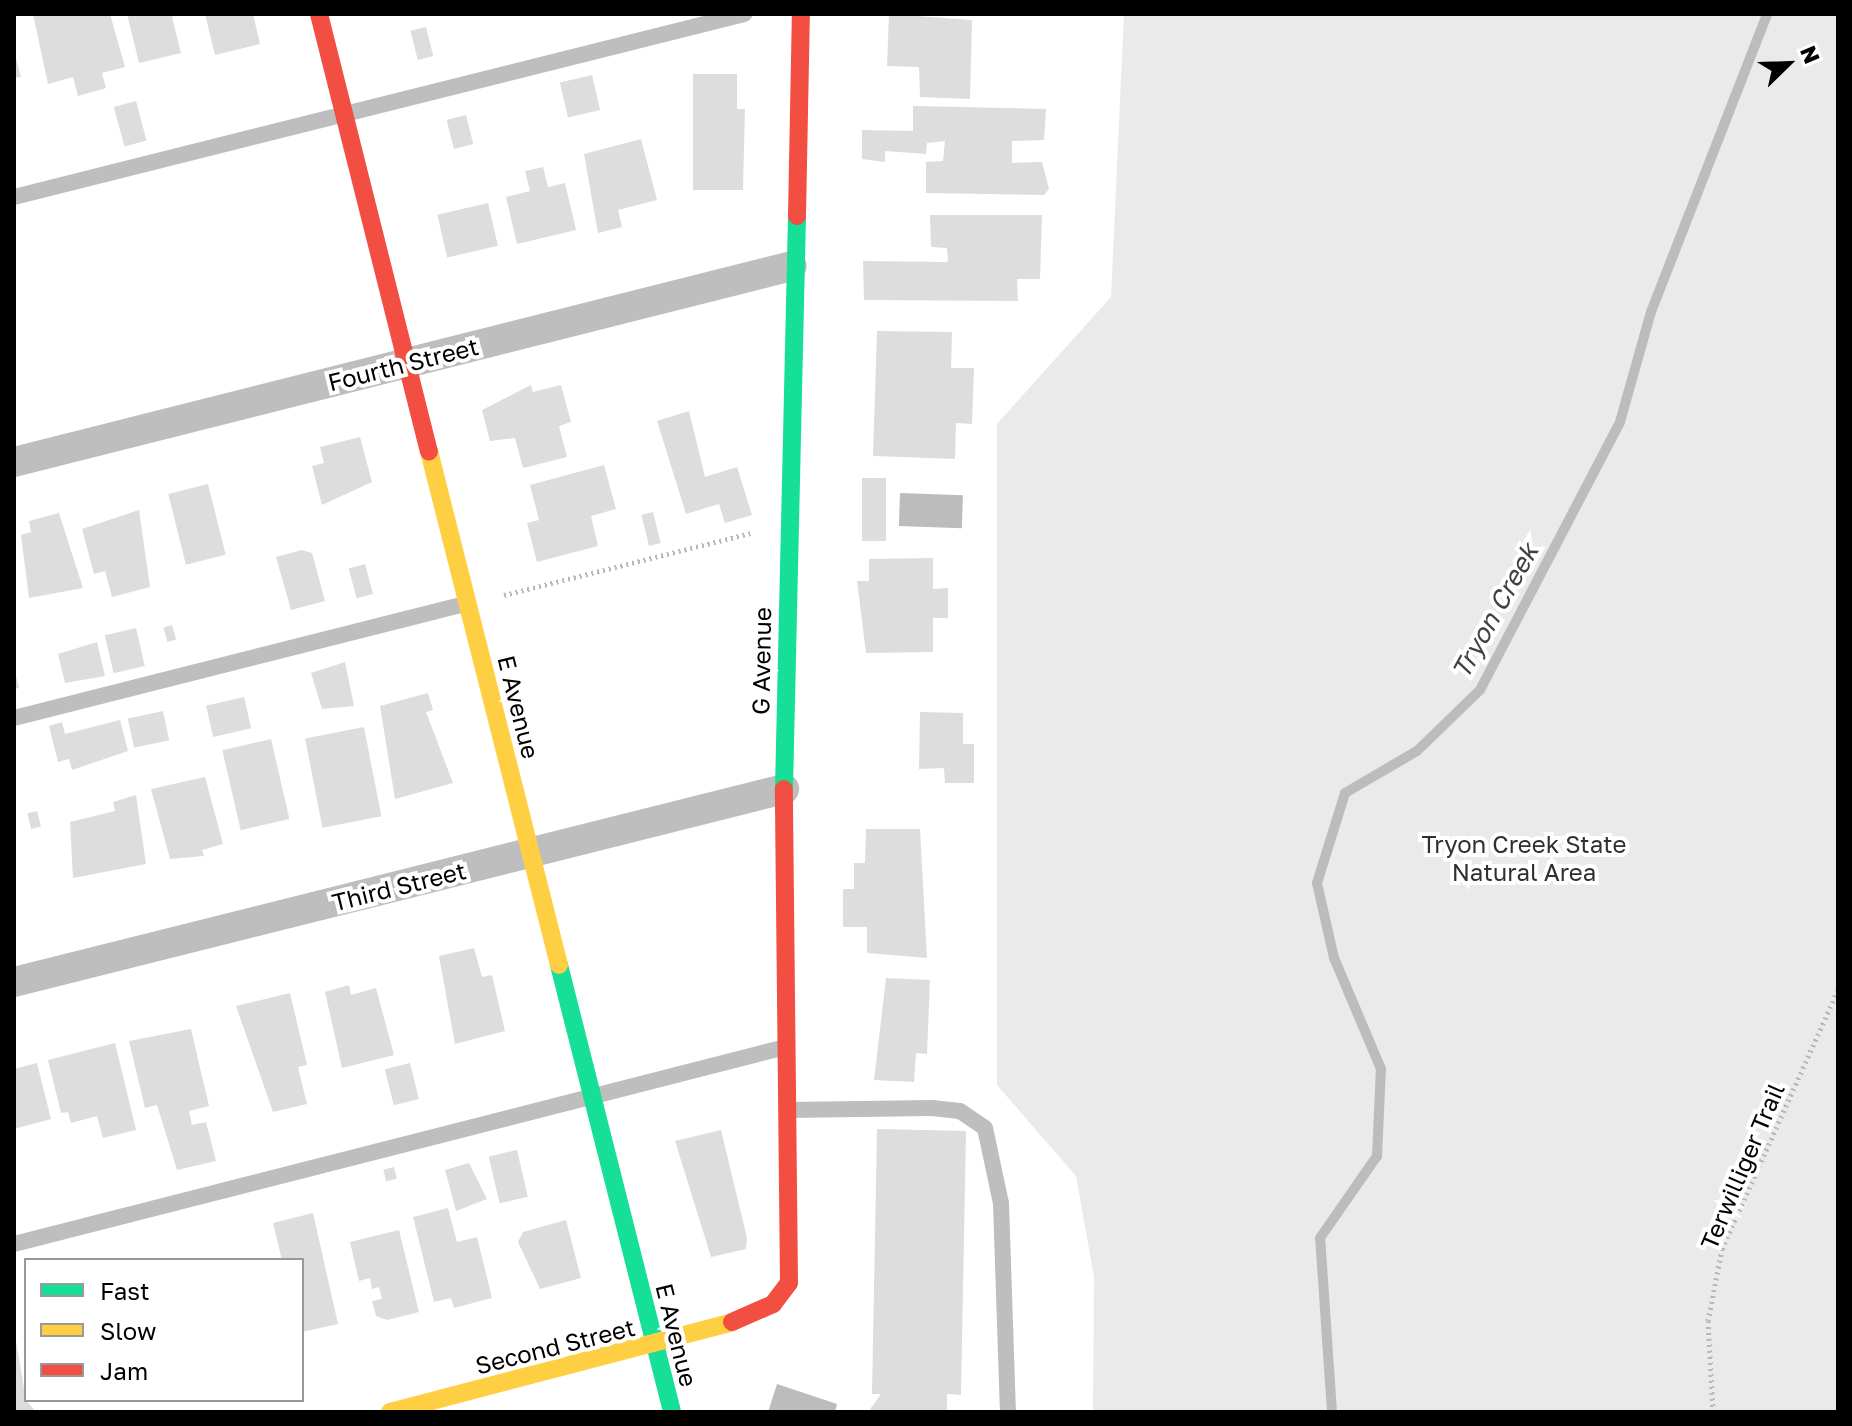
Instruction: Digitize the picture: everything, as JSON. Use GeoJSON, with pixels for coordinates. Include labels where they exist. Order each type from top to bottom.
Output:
{"type":"FeatureCollection","features":[{"type":"Feature","properties":{"kind":"street","name":"E Avenue"},"geometry":{"type":"LineString","coordinates":[[319,14],[672,1412]]}},
{"type":"Feature","properties":{"kind":"street","name":"G Avenue"},"geometry":{"type":"LineString","coordinates":[[773,1304],[791,1275],[784,789],[792,266],[801,14]]}},
{"type":"Feature","properties":{"kind":"street","name":"Fourth Street"},"geometry":{"type":"LineString","coordinates":[[14,462],[792,266]]}},
{"type":"Feature","properties":{"kind":"street","name":"Third Street"},"geometry":{"type":"LineString","coordinates":[[14,982],[784,789]]}},
{"type":"Feature","properties":{"kind":"street","name":"Second Street"},"geometry":{"type":"LineString","coordinates":[[390,1412],[655,1346],[773,1304]]}},
{"type":"Feature","properties":{"kind":"lane"},"geometry":{"type":"LineString","coordinates":[[14,197],[744,14]]}},
{"type":"Feature","properties":{"kind":"lane"},"geometry":{"type":"LineString","coordinates":[[14,718],[468,604]]}},
{"type":"Feature","properties":{"kind":"lane"},"geometry":{"type":"LineString","coordinates":[[14,1244],[787,1047]]}},
{"type":"Feature","properties":{"kind":"lane"},"geometry":{"type":"LineString","coordinates":[[788,1110],[932,1108],[960,1111],[985,1128],[1001,1203],[1008,1412]]}},
{"type":"Feature","properties":{"kind":"path"},"geometry":{"type":"LineString","coordinates":[[468,604],[788,524]]}},
{"type":"Feature","properties":{"kind":"path","name":"Terwilliger Trail"},"geometry":{"type":"LineString","coordinates":[[1713,1412],[1708,1321],[1722,1249],[1838,990]]}},
{"type":"Feature","properties":{"kind":"green space","name":"Tryon Creek State Natural Area"},"geometry":{"type":"Polygon","coordinates":[[[1124,14],[1838,14],[1838,1412],[1093,1412],[1094,1277],[1076,1176],[997,1085],[997,424],[1111,297],[1124,14]]]}},
{"type":"Feature","properties":{"kind":"shaded area"},"geometry":{"type":"Polygon","coordinates":[[[900,493],[963,495],[962,528],[899,526],[900,493]]]}},
{"type":"Feature","properties":{"kind":"shaded area"},"geometry":{"type":"Polygon","coordinates":[[[777,1384],[837,1404],[835,1412],[768,1412],[777,1384]]]}},
{"type":"Feature","properties":{"kind":"building"},"geometry":{"type":"Polygon","coordinates":[[[33,14],[110,14],[125,67],[102,73],[106,88],[78,96],[73,77],[48,84],[33,14]]]}},
{"type":"Feature","properties":{"kind":"building"},"geometry":{"type":"Polygon","coordinates":[[[127,14],[181,14],[172,17],[181,53],[139,63],[127,14]]]}},
{"type":"Feature","properties":{"kind":"building"},"geometry":{"type":"Polygon","coordinates":[[[205,14],[253,14],[260,44],[215,55],[205,14]]]}},
{"type":"Feature","properties":{"kind":"building"},"geometry":{"type":"Polygon","coordinates":[[[889,14],[972,20],[970,99],[920,97],[919,67],[887,66],[889,14]]]}},
{"type":"Feature","properties":{"kind":"building"},"geometry":{"type":"Polygon","coordinates":[[[426,27],[433,56],[418,60],[410,31],[426,27]]]}},
{"type":"Feature","properties":{"kind":"building"},"geometry":{"type":"Polygon","coordinates":[[[14,51],[21,77],[14,78],[14,51]]]}},
{"type":"Feature","properties":{"kind":"building"},"geometry":{"type":"Polygon","coordinates":[[[693,74],[737,74],[737,109],[745,109],[743,190],[693,190],[693,74]]]}},
{"type":"Feature","properties":{"kind":"building"},"geometry":{"type":"Polygon","coordinates":[[[592,75],[600,110],[568,118],[560,82],[592,75]]]}},
{"type":"Feature","properties":{"kind":"building"},"geometry":{"type":"Polygon","coordinates":[[[136,101],[147,141],[124,147],[114,107],[136,101]]]}},
{"type":"Feature","properties":{"kind":"building"},"geometry":{"type":"Polygon","coordinates":[[[913,106],[1046,109],[1044,140],[1012,141],[1012,163],[1042,162],[1049,189],[1044,195],[926,193],[926,162],[943,161],[945,141],[927,143],[926,154],[885,151],[885,162],[862,159],[862,130],[913,131],[913,106]]]}},
{"type":"Feature","properties":{"kind":"building"},"geometry":{"type":"Polygon","coordinates":[[[466,115],[473,144],[454,149],[447,120],[466,115]]]}},
{"type":"Feature","properties":{"kind":"building"},"geometry":{"type":"Polygon","coordinates":[[[641,139],[657,200],[618,210],[622,227],[598,233],[584,154],[641,139]]]}},
{"type":"Feature","properties":{"kind":"building"},"geometry":{"type":"Polygon","coordinates":[[[543,167],[548,187],[565,183],[576,230],[517,244],[506,197],[530,191],[525,171],[543,167]]]}},
{"type":"Feature","properties":{"kind":"building"},"geometry":{"type":"Polygon","coordinates":[[[488,203],[498,246],[447,258],[437,215],[488,203]]]}},
{"type":"Feature","properties":{"kind":"building"},"geometry":{"type":"Polygon","coordinates":[[[930,215],[1042,215],[1040,279],[1017,279],[1018,301],[864,300],[863,261],[948,262],[947,248],[931,247],[930,215]]]}},
{"type":"Feature","properties":{"kind":"building"},"geometry":{"type":"Polygon","coordinates":[[[877,331],[952,332],[951,368],[974,368],[972,424],[956,423],[955,459],[873,456],[877,331]]]}},
{"type":"Feature","properties":{"kind":"building"},"geometry":{"type":"Polygon","coordinates":[[[531,385],[533,392],[561,385],[571,422],[559,426],[567,457],[523,468],[515,438],[490,441],[482,410],[531,385]]]}},
{"type":"Feature","properties":{"kind":"building"},"geometry":{"type":"Polygon","coordinates":[[[689,411],[705,477],[737,467],[752,515],[725,523],[719,504],[686,514],[657,421],[689,411]]]}},
{"type":"Feature","properties":{"kind":"building"},"geometry":{"type":"Polygon","coordinates":[[[360,437],[372,482],[322,505],[312,466],[324,463],[320,447],[360,437]]]}},
{"type":"Feature","properties":{"kind":"building"},"geometry":{"type":"Polygon","coordinates":[[[604,465],[616,509],[591,516],[598,546],[537,562],[527,523],[539,520],[530,485],[604,465]]]}},
{"type":"Feature","properties":{"kind":"building"},"geometry":{"type":"Polygon","coordinates":[[[862,478],[886,478],[886,541],[862,541],[862,478]]]}},
{"type":"Feature","properties":{"kind":"building"},"geometry":{"type":"Polygon","coordinates":[[[208,484],[226,555],[186,565],[168,494],[208,484]]]}},
{"type":"Feature","properties":{"kind":"building"},"geometry":{"type":"Polygon","coordinates":[[[139,510],[150,587],[112,597],[105,571],[94,574],[82,529],[139,510]]]}},
{"type":"Feature","properties":{"kind":"building"},"geometry":{"type":"Polygon","coordinates":[[[653,512],[661,543],[649,546],[641,515],[653,512]]]}},
{"type":"Feature","properties":{"kind":"building"},"geometry":{"type":"Polygon","coordinates":[[[59,513],[83,588],[29,598],[21,535],[31,532],[29,521],[59,513]]]}},
{"type":"Feature","properties":{"kind":"building"},"geometry":{"type":"Polygon","coordinates":[[[302,550],[312,553],[325,601],[291,610],[276,557],[302,550]]]}},
{"type":"Feature","properties":{"kind":"building"},"geometry":{"type":"Polygon","coordinates":[[[933,558],[933,589],[948,588],[948,618],[933,618],[933,652],[866,653],[857,581],[869,581],[869,559],[933,558]]]}},
{"type":"Feature","properties":{"kind":"building"},"geometry":{"type":"Polygon","coordinates":[[[365,564],[373,594],[357,598],[349,568],[365,564]]]}},
{"type":"Feature","properties":{"kind":"building"},"geometry":{"type":"Polygon","coordinates":[[[172,625],[176,639],[167,642],[163,627],[172,625]]]}},
{"type":"Feature","properties":{"kind":"building"},"geometry":{"type":"Polygon","coordinates":[[[136,628],[145,666],[114,673],[105,635],[136,628]]]}},
{"type":"Feature","properties":{"kind":"building"},"geometry":{"type":"Polygon","coordinates":[[[97,642],[105,676],[65,683],[58,654],[97,642]]]}},
{"type":"Feature","properties":{"kind":"building"},"geometry":{"type":"Polygon","coordinates":[[[345,662],[354,706],[322,709],[311,673],[345,662]]]}},
{"type":"Feature","properties":{"kind":"building"},"geometry":{"type":"Polygon","coordinates":[[[14,667],[19,688],[14,689],[14,667]]]}},
{"type":"Feature","properties":{"kind":"building"},"geometry":{"type":"Polygon","coordinates":[[[428,693],[433,710],[426,712],[453,783],[395,799],[380,706],[428,693]]]}},
{"type":"Feature","properties":{"kind":"building"},"geometry":{"type":"Polygon","coordinates":[[[244,697],[251,728],[213,737],[206,706],[244,697]]]}},
{"type":"Feature","properties":{"kind":"building"},"geometry":{"type":"Polygon","coordinates":[[[163,711],[169,740],[134,748],[128,718],[163,711]]]}},
{"type":"Feature","properties":{"kind":"building"},"geometry":{"type":"Polygon","coordinates":[[[920,712],[963,713],[963,744],[974,744],[974,783],[945,783],[944,768],[919,769],[920,712]]]}},
{"type":"Feature","properties":{"kind":"building"},"geometry":{"type":"Polygon","coordinates":[[[120,720],[128,751],[72,770],[69,759],[58,762],[49,726],[62,722],[65,734],[120,720]]]}},
{"type":"Feature","properties":{"kind":"building"},"geometry":{"type":"Polygon","coordinates":[[[364,727],[381,816],[322,828],[305,738],[364,727]]]}},
{"type":"Feature","properties":{"kind":"building"},"geometry":{"type":"Polygon","coordinates":[[[271,739],[289,819],[241,830],[222,750],[271,739]]]}},
{"type":"Feature","properties":{"kind":"building"},"geometry":{"type":"Polygon","coordinates":[[[205,777],[223,844],[202,850],[204,856],[170,859],[151,789],[205,777]]]}},
{"type":"Feature","properties":{"kind":"building"},"geometry":{"type":"Polygon","coordinates":[[[136,795],[146,864],[73,878],[70,822],[115,811],[113,802],[136,795]]]}},
{"type":"Feature","properties":{"kind":"building"},"geometry":{"type":"Polygon","coordinates":[[[37,811],[41,827],[31,829],[27,813],[37,811]]]}},
{"type":"Feature","properties":{"kind":"building"},"geometry":{"type":"Polygon","coordinates":[[[866,829],[920,829],[927,958],[867,953],[867,927],[843,927],[843,889],[854,889],[854,863],[865,863],[866,829]]]}},
{"type":"Feature","properties":{"kind":"building"},"geometry":{"type":"Polygon","coordinates":[[[474,948],[482,977],[492,975],[505,1031],[455,1044],[439,956],[474,948]]]}},
{"type":"Feature","properties":{"kind":"building"},"geometry":{"type":"Polygon","coordinates":[[[886,978],[930,980],[927,1054],[916,1053],[914,1082],[874,1080],[886,978]]]}},
{"type":"Feature","properties":{"kind":"building"},"geometry":{"type":"Polygon","coordinates":[[[349,985],[351,995],[376,988],[394,1055],[342,1068],[325,992],[349,985]]]}},
{"type":"Feature","properties":{"kind":"building"},"geometry":{"type":"Polygon","coordinates":[[[290,993],[307,1065],[298,1067],[307,1104],[273,1112],[236,1006],[290,993]]]}},
{"type":"Feature","properties":{"kind":"building"},"geometry":{"type":"Polygon","coordinates":[[[191,1029],[209,1106],[189,1111],[192,1125],[206,1122],[216,1161],[177,1170],[157,1105],[145,1108],[129,1041],[191,1029]]]}},
{"type":"Feature","properties":{"kind":"building"},"geometry":{"type":"Polygon","coordinates":[[[115,1043],[136,1130],[103,1138],[97,1116],[71,1123],[68,1112],[61,1113],[48,1060],[115,1043]]]}},
{"type":"Feature","properties":{"kind":"building"},"geometry":{"type":"Polygon","coordinates":[[[37,1063],[51,1119],[14,1129],[14,1069],[37,1063]]]}},
{"type":"Feature","properties":{"kind":"building"},"geometry":{"type":"Polygon","coordinates":[[[410,1063],[419,1099],[394,1105],[385,1069],[410,1063]]]}},
{"type":"Feature","properties":{"kind":"building"},"geometry":{"type":"Polygon","coordinates":[[[877,1129],[966,1131],[961,1395],[947,1394],[947,1412],[868,1412],[881,1394],[872,1394],[877,1129]]]}},
{"type":"Feature","properties":{"kind":"building"},"geometry":{"type":"Polygon","coordinates":[[[721,1130],[747,1238],[746,1249],[711,1257],[675,1141],[721,1130]]]}},
{"type":"Feature","properties":{"kind":"building"},"geometry":{"type":"Polygon","coordinates":[[[517,1150],[528,1197],[500,1203],[489,1157],[517,1150]]]}},
{"type":"Feature","properties":{"kind":"building"},"geometry":{"type":"Polygon","coordinates":[[[469,1163],[487,1199],[456,1211],[445,1170],[469,1163]]]}},
{"type":"Feature","properties":{"kind":"building"},"geometry":{"type":"Polygon","coordinates":[[[394,1167],[397,1179],[386,1181],[383,1170],[394,1167]]]}},
{"type":"Feature","properties":{"kind":"building"},"geometry":{"type":"Polygon","coordinates":[[[448,1208],[457,1242],[477,1237],[492,1298],[454,1308],[451,1298],[434,1302],[413,1217],[448,1208]]]}},
{"type":"Feature","properties":{"kind":"building"},"geometry":{"type":"Polygon","coordinates":[[[313,1213],[338,1324],[304,1332],[304,1258],[282,1258],[273,1223],[313,1213]]]}},
{"type":"Feature","properties":{"kind":"building"},"geometry":{"type":"Polygon","coordinates":[[[566,1220],[581,1278],[540,1289],[518,1242],[523,1232],[566,1220]]]}},
{"type":"Feature","properties":{"kind":"building"},"geometry":{"type":"Polygon","coordinates":[[[399,1230],[419,1312],[387,1320],[376,1316],[372,1301],[382,1299],[379,1287],[372,1289],[370,1278],[359,1281],[350,1242],[399,1230]]]}},
{"type":"Feature","properties":{"kind":"building"},"geometry":{"type":"Polygon","coordinates":[[[15,1335],[24,1402],[36,1412],[14,1412],[15,1335]]]}},
{"type":"Feature","properties":{"kind":"waterway","name":"Tryon Creek"},"geometry":{"type":"LineString","coordinates":[[1332,1412],[1320,1238],[1377,1156],[1381,1069],[1334,958],[1317,883],[1345,793],[1417,751],[1480,690],[1620,422],[1651,312],[1767,14]]}},
{"type":"Feature","properties":{"kind":"traffic: fast"},"geometry":{"type":"LineString","coordinates":[[784,789],[797,216]]}},
{"type":"Feature","properties":{"kind":"traffic: fast"},"geometry":{"type":"LineString","coordinates":[[559,965],[672,1412]]}},
{"type":"Feature","properties":{"kind":"traffic: slow"},"geometry":{"type":"LineString","coordinates":[[429,451],[559,965]]}},
{"type":"Feature","properties":{"kind":"traffic: slow"},"geometry":{"type":"LineString","coordinates":[[390,1412],[732,1322]]}},
{"type":"Feature","properties":{"kind":"traffic: jam"},"geometry":{"type":"LineString","coordinates":[[319,14],[429,451]]}},
{"type":"Feature","properties":{"kind":"traffic: jam"},"geometry":{"type":"LineString","coordinates":[[797,216],[801,14]]}},
{"type":"Feature","properties":{"kind":"traffic: jam"},"geometry":{"type":"LineString","coordinates":[[732,1322],[773,1304],[789,1283],[784,789]]}}]}
